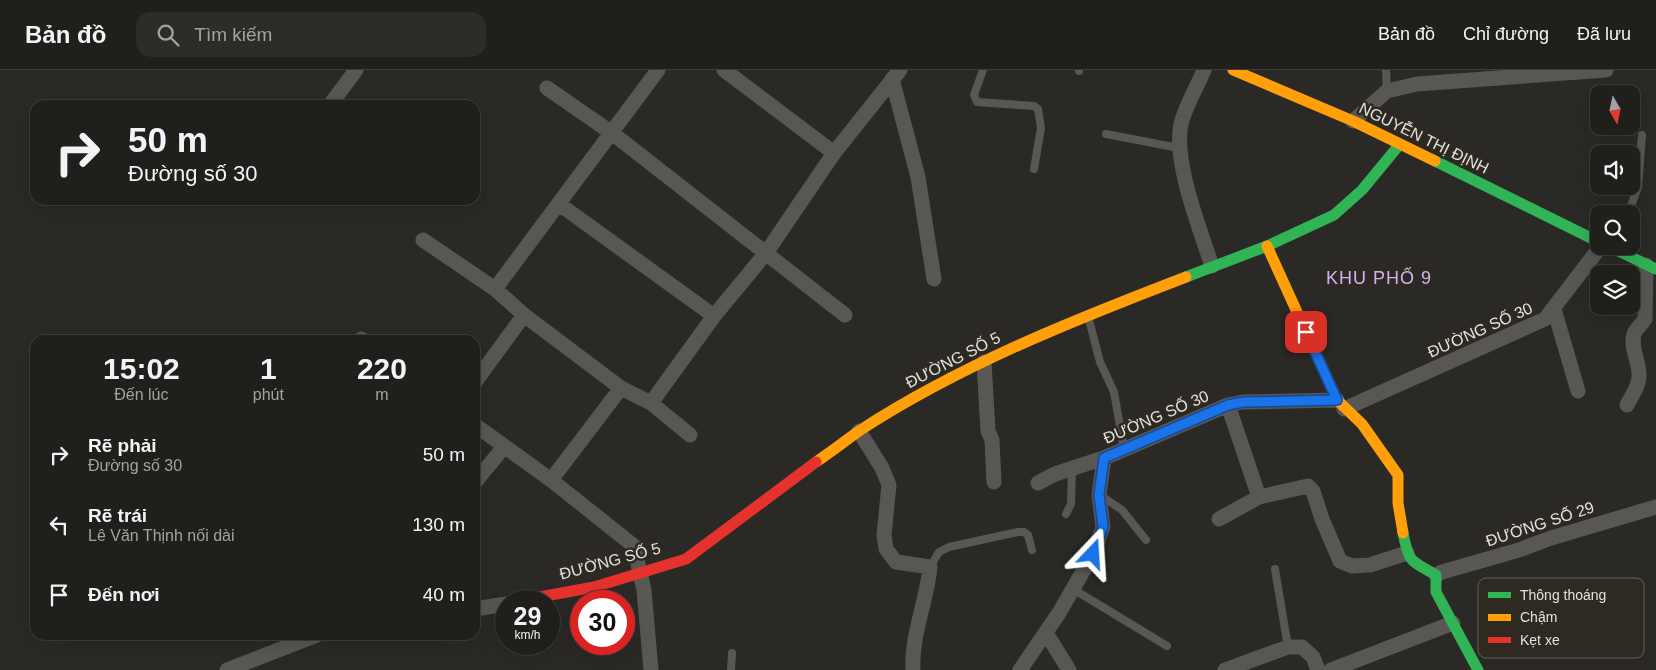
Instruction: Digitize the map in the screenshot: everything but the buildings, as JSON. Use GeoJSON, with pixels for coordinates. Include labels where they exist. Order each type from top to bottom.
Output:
{"type":"FeatureCollection","features":[{"type":"Feature","properties":{"kind":"street"},"geometry":{"type":"LineString","coordinates":[[334,100],[356,70]]}},
{"type":"Feature","properties":{"kind":"street"},"geometry":{"type":"LineString","coordinates":[[495,289],[658,70]]}},
{"type":"Feature","properties":{"kind":"street"},"geometry":{"type":"LineString","coordinates":[[724,70],[834,153]]}},
{"type":"Feature","properties":{"kind":"street"},"geometry":{"type":"LineString","coordinates":[[1204,70],[1182,123],[1179,148],[1189,197],[1212,266]]}},
{"type":"Feature","properties":{"kind":"street","name":"NGUYỄN THỊ ĐỊNH"},"geometry":{"type":"LineString","coordinates":[[1233,70],[1353,121],[1590,238]]}},
{"type":"Feature","properties":{"kind":"street"},"geometry":{"type":"LineString","coordinates":[[1353,121],[1386,91],[1447,76],[1606,70]]}},
{"type":"Feature","properties":{"kind":"street"},"geometry":{"type":"LineString","coordinates":[[651,403],[714,316],[766,253],[834,153],[896,75]]}},
{"type":"Feature","properties":{"kind":"street"},"geometry":{"type":"LineString","coordinates":[[896,75],[918,177],[934,279]]}},
{"type":"Feature","properties":{"kind":"street"},"geometry":{"type":"LineString","coordinates":[[547,88],[612,134],[844,315]]}},
{"type":"Feature","properties":{"kind":"street","name":"ĐƯỜNG SỐ 5"},"geometry":{"type":"LineString","coordinates":[[560,593],[594,586],[686,558],[859,431],[922,394],[984,362],[1088,316],[1267,246],[1334,214],[1362,190],[1400,144]]}},
{"type":"Feature","properties":{"kind":"street"},"geometry":{"type":"LineString","coordinates":[[559,204],[714,316]]}},
{"type":"Feature","properties":{"kind":"street"},"geometry":{"type":"LineString","coordinates":[[423,240],[495,289],[524,315],[621,388],[651,403],[690,435]]}},
{"type":"Feature","properties":{"kind":"street"},"geometry":{"type":"LineString","coordinates":[[1267,246],[1341,405],[1362,424],[1398,475],[1398,504],[1407,553],[1411,560],[1436,575],[1436,592],[1478,670]]}},
{"type":"Feature","properties":{"kind":"street","name":"ĐƯỜNG SỐ 30"},"geometry":{"type":"LineString","coordinates":[[1020,670],[1046,633],[1093,554],[1103,527],[1099,495],[1104,458],[1228,405],[1243,402],[1341,405],[1545,319],[1602,255]]}},
{"type":"Feature","properties":{"kind":"street"},"geometry":{"type":"LineString","coordinates":[[1626,255],[1651,267],[1645,319],[1642,326],[1635,331],[1633,337],[1633,349],[1639,368],[1639,379],[1627,405]]}},
{"type":"Feature","properties":{"kind":"street"},"geometry":{"type":"LineString","coordinates":[[1554,308],[1578,390]]}},
{"type":"Feature","properties":{"kind":"street"},"geometry":{"type":"LineString","coordinates":[[480,375],[524,315]]}},
{"type":"Feature","properties":{"kind":"street"},"geometry":{"type":"LineString","coordinates":[[984,362],[988,431],[992,440],[994,482]]}},
{"type":"Feature","properties":{"kind":"street"},"geometry":{"type":"LineString","coordinates":[[551,480],[621,388]]}},
{"type":"Feature","properties":{"kind":"street"},"geometry":{"type":"LineString","coordinates":[[1228,405],[1259,496]]}},
{"type":"Feature","properties":{"kind":"street"},"geometry":{"type":"LineString","coordinates":[[480,430],[551,480],[634,546],[641,573],[651,670]]}},
{"type":"Feature","properties":{"kind":"street"},"geometry":{"type":"LineString","coordinates":[[859,431],[882,468],[890,485],[884,535],[886,549],[896,562],[930,567],[929,583],[912,655],[913,670]]}},
{"type":"Feature","properties":{"kind":"street"},"geometry":{"type":"LineString","coordinates":[[480,476],[504,447]]}},
{"type":"Feature","properties":{"kind":"street"},"geometry":{"type":"LineString","coordinates":[[1038,483],[1055,474],[1104,458]]}},
{"type":"Feature","properties":{"kind":"street"},"geometry":{"type":"LineString","coordinates":[[1219,519],[1259,496],[1308,486],[1313,491],[1322,519],[1340,561],[1352,566],[1370,565],[1407,553]]}},
{"type":"Feature","properties":{"kind":"street","name":"ĐƯỜNG SỐ 29"},"geometry":{"type":"LineString","coordinates":[[1436,575],[1656,507]]}},
{"type":"Feature","properties":{"kind":"street"},"geometry":{"type":"LineString","coordinates":[[480,608],[495,606]]}},
{"type":"Feature","properties":{"kind":"street"},"geometry":{"type":"LineString","coordinates":[[1331,670],[1453,623]]}},
{"type":"Feature","properties":{"kind":"street"},"geometry":{"type":"LineString","coordinates":[[1046,633],[1069,670]]}},
{"type":"Feature","properties":{"kind":"street"},"geometry":{"type":"LineString","coordinates":[[227,670],[304,640]]}},
{"type":"Feature","properties":{"kind":"street"},"geometry":{"type":"LineString","coordinates":[[1225,670],[1288,647],[1302,647],[1313,657],[1318,670]]}},
{"type":"Feature","properties":{"kind":"lane"},"geometry":{"type":"LineString","coordinates":[[983,70],[974,95],[975,100],[978,102],[1034,106],[1038,109],[1042,128],[1034,169]]}},
{"type":"Feature","properties":{"kind":"lane"},"geometry":{"type":"LineString","coordinates":[[1386,70],[1386,91]]}},
{"type":"Feature","properties":{"kind":"lane"},"geometry":{"type":"LineString","coordinates":[[1106,134],[1179,148]]}},
{"type":"Feature","properties":{"kind":"lane"},"geometry":{"type":"LineString","coordinates":[[1631,205],[1638,187],[1642,135]]}},
{"type":"Feature","properties":{"kind":"lane"},"geometry":{"type":"LineString","coordinates":[[1088,316],[1100,362],[1114,392],[1124,449]]}},
{"type":"Feature","properties":{"kind":"lane"},"geometry":{"type":"LineString","coordinates":[[1066,514],[1071,504],[1072,468]]}},
{"type":"Feature","properties":{"kind":"lane"},"geometry":{"type":"LineString","coordinates":[[1099,495],[1122,510],[1146,540]]}},
{"type":"Feature","properties":{"kind":"lane"},"geometry":{"type":"LineString","coordinates":[[930,567],[939,552],[949,547],[1018,532],[1024,532],[1028,536],[1032,550]]}},
{"type":"Feature","properties":{"kind":"lane"},"geometry":{"type":"LineString","coordinates":[[1275,569],[1288,647]]}},
{"type":"Feature","properties":{"kind":"lane"},"geometry":{"type":"LineString","coordinates":[[1073,588],[1167,646]]}},
{"type":"Feature","properties":{"kind":"lane"},"geometry":{"type":"LineString","coordinates":[[731,670],[732,653]]}},
{"type":"Feature","properties":{"kind":"traffic: fast"},"geometry":{"type":"LineString","coordinates":[[1186,277],[1267,246],[1334,215],[1362,190],[1400,144]]}},
{"type":"Feature","properties":{"kind":"traffic: fast"},"geometry":{"type":"LineString","coordinates":[[1435,161],[1590,238]]}},
{"type":"Feature","properties":{"kind":"traffic: fast"},"geometry":{"type":"LineString","coordinates":[[1627,255],[1656,269]]}},
{"type":"Feature","properties":{"kind":"traffic: fast"},"geometry":{"type":"LineString","coordinates":[[1403,533],[1407,550],[1412,560],[1436,575],[1436,592],[1478,670]]}},
{"type":"Feature","properties":{"kind":"traffic: slow"},"geometry":{"type":"LineString","coordinates":[[1233,70],[1353,121],[1435,161]]}},
{"type":"Feature","properties":{"kind":"traffic: slow"},"geometry":{"type":"LineString","coordinates":[[1267,246],[1337,400],[1362,424],[1398,475],[1398,503],[1403,533]]}},
{"type":"Feature","properties":{"kind":"traffic: slow"},"geometry":{"type":"LineString","coordinates":[[816,462],[859,431],[937,385],[1018,345],[1186,277]]}},
{"type":"Feature","properties":{"kind":"traffic: jam"},"geometry":{"type":"LineString","coordinates":[[560,593],[594,587],[686,559],[816,462]]}},
{"type":"Feature","properties":{"kind":"district","name":"KHU PHỐ 9"},"geometry":{"type":"Point","coordinates":[1379,278]}},
{"type":"Feature","properties":{"kind":"route"},"geometry":{"type":"LineString","coordinates":[[1093,554],[1103,527],[1099,495],[1104,458],[1228,405],[1243,402],[1337,400],[1306,332]]}}]}
